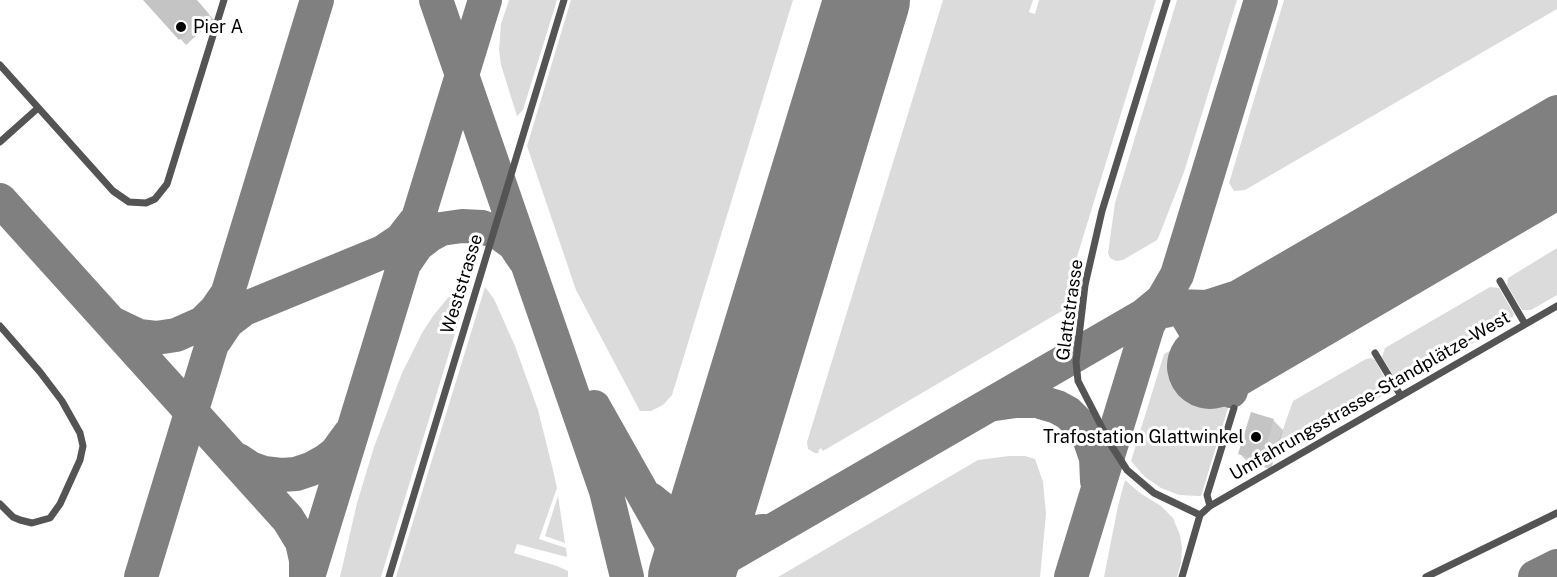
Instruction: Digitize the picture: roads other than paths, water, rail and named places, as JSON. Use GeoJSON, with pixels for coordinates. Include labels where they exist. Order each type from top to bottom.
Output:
{"type":"FeatureCollection","features":[{"type":"Feature","properties":{"kind":"lane"},"geometry":{"type":"LineString","coordinates":[[0,65],[117,195],[135,203],[151,202],[161,194],[167,184],[224,0]]}},
{"type":"Feature","properties":{"kind":"lane","name":"Weststrasse"},"geometry":{"type":"LineString","coordinates":[[389,577],[564,0]]}},
{"type":"Feature","properties":{"kind":"lane","name":"Glattstrasse"},"geometry":{"type":"LineString","coordinates":[[1167,0],[1100,222],[1085,285],[1076,368],[1078,381],[1111,445],[1127,470],[1154,493],[1200,515]]}},
{"type":"Feature","properties":{"kind":"lane"},"geometry":{"type":"LineString","coordinates":[[0,142],[38,108]]}},
{"type":"Feature","properties":{"kind":"lane"},"geometry":{"type":"LineString","coordinates":[[1500,282],[1525,324]]}},
{"type":"Feature","properties":{"kind":"lane","name":"Umfahrungsstrasse-Standplätze-West"},"geometry":{"type":"LineString","coordinates":[[1200,515],[1210,506],[1557,306]]}},
{"type":"Feature","properties":{"kind":"lane"},"geometry":{"type":"LineString","coordinates":[[0,326],[62,401],[80,433],[83,446],[80,460],[60,504],[50,518],[32,523],[20,520],[13,518],[0,504]]}},
{"type":"Feature","properties":{"kind":"lane"},"geometry":{"type":"LineString","coordinates":[[1375,353],[1401,396]]}},
{"type":"Feature","properties":{"kind":"lane"},"geometry":{"type":"LineString","coordinates":[[1210,506],[1207,495],[1234,408]]}},
{"type":"Feature","properties":{"kind":"lane"},"geometry":{"type":"LineString","coordinates":[[1426,577],[1557,513]]}},
{"type":"Feature","properties":{"kind":"lane"},"geometry":{"type":"LineString","coordinates":[[1182,577],[1200,515]]}},
{"type":"Feature","properties":{"kind":"place","name":"Pier A"},"geometry":{"type":"Point","coordinates":[181,27]}},
{"type":"Feature","properties":{"kind":"place","name":"Trafostation Glattwinkel"},"geometry":{"type":"Point","coordinates":[1256,437]}}]}
